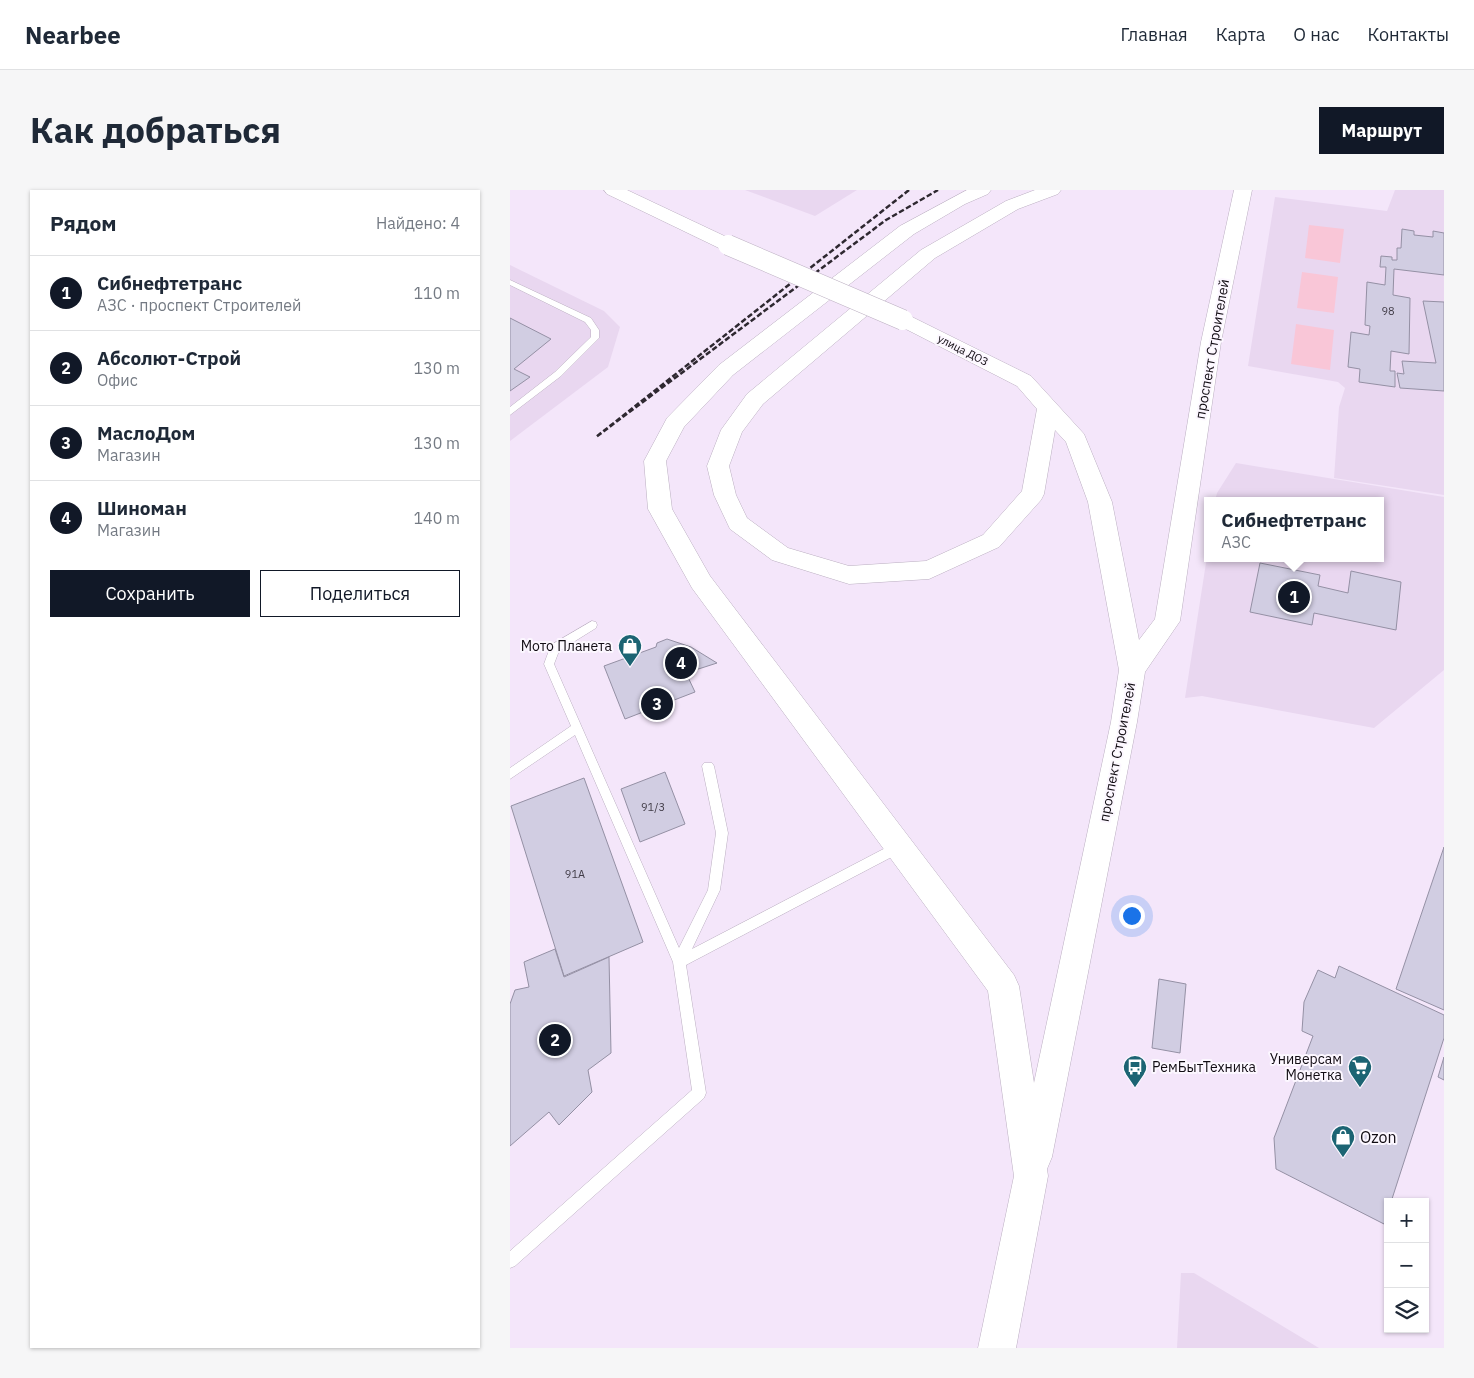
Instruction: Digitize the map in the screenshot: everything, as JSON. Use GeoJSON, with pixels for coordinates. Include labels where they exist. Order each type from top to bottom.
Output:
{"type":"FeatureCollection","features":[{"type":"Feature","properties":{"kind":"main road","name":"улица ДОЗ"},"geometry":{"type":"LineString","coordinates":[[614,190],[728,245],[903,320],[1024,380],[1076,439],[1100,502],[1132,670]]}},
{"type":"Feature","properties":{"kind":"main road"},"geometry":{"type":"LineString","coordinates":[[982,190],[959,200],[907,230],[726,370],[675,423],[655,461],[660,509],[701,582],[1003,986],[1032,1176]]}},
{"type":"Feature","properties":{"kind":"main road"},"geometry":{"type":"LineString","coordinates":[[1048,408],[1033,494],[991,541],[929,570],[850,575],[780,554],[738,523],[725,495],[718,466],[732,430],[755,399],[842,325],[928,254],[1012,205],[1052,190]]}},
{"type":"Feature","properties":{"kind":"main road","name":"проспект Строителей"},"geometry":{"type":"LineString","coordinates":[[997,1348],[1122,732],[1132,670],[1167,621],[1211,342],[1243,190]]}},
{"type":"Feature","properties":{"kind":"lane"},"geometry":{"type":"LineString","coordinates":[[510,282],[588,320],[595,330],[595,338],[558,374],[510,412]]}},
{"type":"Feature","properties":{"kind":"lane"},"geometry":{"type":"LineString","coordinates":[[510,1261],[699,1093],[679,962],[549,664],[555,648],[592,625]]}},
{"type":"Feature","properties":{"kind":"lane"},"geometry":{"type":"LineString","coordinates":[[510,774],[577,728]]}},
{"type":"Feature","properties":{"kind":"lane"},"geometry":{"type":"LineString","coordinates":[[679,962],[714,890],[717,871],[722,833],[708,766]]}},
{"type":"Feature","properties":{"kind":"lane"},"geometry":{"type":"LineString","coordinates":[[679,962],[899,847]]}},
{"type":"Feature","properties":{"kind":"shaded area"},"geometry":{"type":"Polygon","coordinates":[[[745,190],[857,190],[815,216],[745,190]]]}},
{"type":"Feature","properties":{"kind":"shaded area"},"geometry":{"type":"Polygon","coordinates":[[[1395,190],[1444,190],[1444,495],[1334,478],[1339,407],[1345,388],[1338,382],[1248,366],[1275,197],[1387,211],[1395,190]]]}},
{"type":"Feature","properties":{"kind":"shaded area"},"geometry":{"type":"Polygon","coordinates":[[[1309,225],[1344,229],[1340,263],[1305,258],[1309,225]]]}},
{"type":"Feature","properties":{"kind":"shaded area"},"geometry":{"type":"Polygon","coordinates":[[[510,265],[604,311],[620,327],[608,367],[510,441],[510,265]]]}},
{"type":"Feature","properties":{"kind":"shaded area"},"geometry":{"type":"Polygon","coordinates":[[[1302,272],[1338,277],[1334,313],[1297,308],[1302,272]]]}},
{"type":"Feature","properties":{"kind":"shaded area"},"geometry":{"type":"Polygon","coordinates":[[[1296,324],[1334,330],[1330,370],[1291,364],[1296,324]]]}},
{"type":"Feature","properties":{"kind":"shaded area"},"geometry":{"type":"Polygon","coordinates":[[[1236,463],[1444,497],[1444,670],[1374,728],[1202,696],[1185,698],[1206,562],[1384,562],[1384,497],[1216,497],[1236,463]]]}},
{"type":"Feature","properties":{"kind":"shaded area"},"geometry":{"type":"Polygon","coordinates":[[[1181,1273],[1194,1273],[1319,1348],[1177,1348],[1181,1273]]]}},
{"type":"Feature","properties":{"kind":"building"},"geometry":{"type":"Polygon","coordinates":[[[1402,229],[1414,231],[1414,235],[1433,237],[1433,231],[1444,233],[1444,275],[1394,269],[1393,295],[1410,298],[1409,354],[1391,351],[1390,371],[1395,371],[1395,387],[1359,382],[1360,369],[1348,367],[1351,332],[1369,335],[1370,326],[1365,325],[1367,282],[1385,285],[1386,267],[1380,267],[1381,256],[1392,257],[1392,260],[1397,260],[1397,248],[1401,248],[1402,229]]]}},
{"type":"Feature","properties":{"kind":"building"},"geometry":{"type":"Polygon","coordinates":[[[1423,301],[1444,302],[1444,391],[1400,388],[1397,373],[1404,374],[1402,361],[1436,363],[1423,301]]]}},
{"type":"Feature","properties":{"kind":"building"},"geometry":{"type":"Polygon","coordinates":[[[510,318],[551,339],[514,369],[530,377],[510,391],[510,318]]]}},
{"type":"Feature","properties":{"kind":"building"},"geometry":{"type":"Polygon","coordinates":[[[1260,563],[1320,575],[1318,586],[1348,593],[1351,571],[1401,582],[1396,630],[1314,613],[1312,625],[1250,612],[1260,563]]]}},
{"type":"Feature","properties":{"kind":"building"},"geometry":{"type":"Polygon","coordinates":[[[667,639],[691,647],[717,663],[686,673],[695,692],[625,719],[604,666],[656,647],[657,643],[667,639]]]}},
{"type":"Feature","properties":{"kind":"building"},"geometry":{"type":"Polygon","coordinates":[[[665,772],[685,824],[640,842],[621,789],[665,772]]]}},
{"type":"Feature","properties":{"kind":"building"},"geometry":{"type":"Polygon","coordinates":[[[584,778],[643,942],[564,976],[511,806],[584,778]]]}},
{"type":"Feature","properties":{"kind":"building"},"geometry":{"type":"Polygon","coordinates":[[[1444,847],[1444,1010],[1396,989],[1444,847]]]}},
{"type":"Feature","properties":{"kind":"building"},"geometry":{"type":"Polygon","coordinates":[[[555,949],[564,977],[609,957],[611,1053],[588,1070],[592,1092],[559,1125],[549,1112],[510,1146],[510,1004],[515,990],[529,987],[524,962],[555,949]]]}},
{"type":"Feature","properties":{"kind":"building","name":"Универсам Монетка"},"geometry":{"type":"Polygon","coordinates":[[[1339,966],[1444,1015],[1444,1038],[1392,1198],[1384,1198],[1384,1224],[1276,1169],[1274,1138],[1313,1036],[1302,1031],[1304,1002],[1318,970],[1335,978],[1339,966]]]}},
{"type":"Feature","properties":{"kind":"building"},"geometry":{"type":"Polygon","coordinates":[[[1159,979],[1186,984],[1180,1053],[1152,1048],[1159,979]]]}},
{"type":"Feature","properties":{"kind":"building"},"geometry":{"type":"Polygon","coordinates":[[[1444,1057],[1444,1080],[1438,1077],[1444,1057]]]}},
{"type":"Feature","properties":{"kind":"railway"},"geometry":{"type":"LineString","coordinates":[[909,190],[596,437],[886,220],[938,190]]}},
{"type":"Feature","properties":{"kind":"place","name":"Сибнефтетранс"},"geometry":{"type":"Point","coordinates":[1294,597]}},
{"type":"Feature","properties":{"kind":"place","name":"Шиноман"},"geometry":{"type":"Point","coordinates":[681,663]}},
{"type":"Feature","properties":{"kind":"place","name":"Мото Планета"},"geometry":{"type":"Point","coordinates":[630,667]}},
{"type":"Feature","properties":{"kind":"place","name":"МаслоДом"},"geometry":{"type":"Point","coordinates":[657,704]}},
{"type":"Feature","properties":{"kind":"place","name":"Абсолют-Строй"},"geometry":{"type":"Point","coordinates":[555,1040]}},
{"type":"Feature","properties":{"kind":"place","name":"РемБытТехника"},"geometry":{"type":"Point","coordinates":[1135,1088]}},
{"type":"Feature","properties":{"kind":"place","name":"Универсам Монетка"},"geometry":{"type":"Point","coordinates":[1360,1088]}},
{"type":"Feature","properties":{"kind":"place","name":"Ozon"},"geometry":{"type":"Point","coordinates":[1343,1158]}}]}
